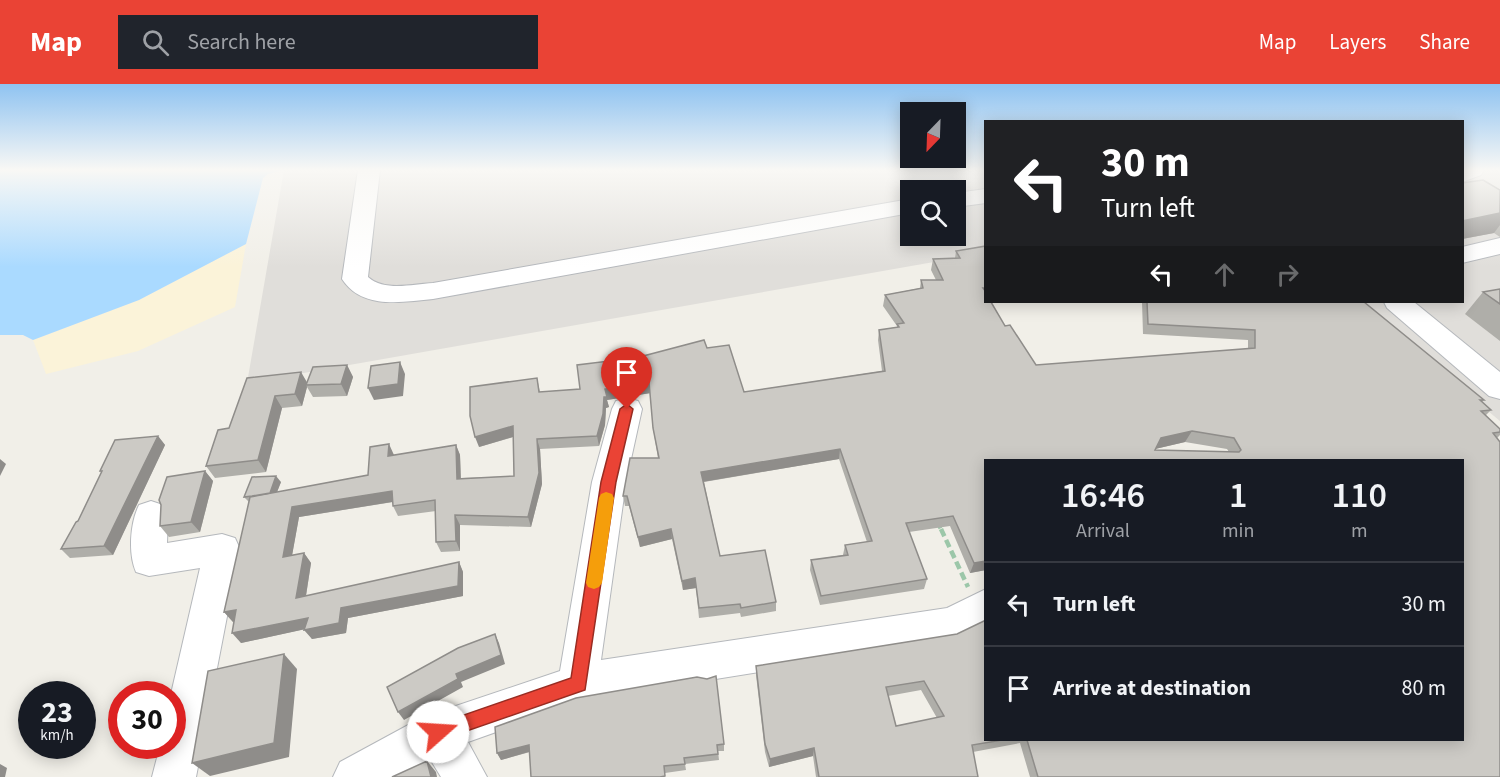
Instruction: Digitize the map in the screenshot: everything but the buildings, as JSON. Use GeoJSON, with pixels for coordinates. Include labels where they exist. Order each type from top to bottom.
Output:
{"type":"FeatureCollection","features":[{"type":"Feature","properties":{"kind":"street"},"geometry":{"type":"LineString","coordinates":[[365,202],[355,279],[363,289],[380,294],[433,291],[900,208]]}},
{"type":"Feature","properties":{"kind":"street"},"geometry":{"type":"LineString","coordinates":[[1464,255],[1500,246]]}},
{"type":"Feature","properties":{"kind":"street"},"geometry":{"type":"LineString","coordinates":[[1398,303],[1500,388]]}},
{"type":"Feature","properties":{"kind":"street"},"geometry":{"type":"LineString","coordinates":[[579,684],[609,482],[627,409]]}},
{"type":"Feature","properties":{"kind":"street"},"geometry":{"type":"LineString","coordinates":[[151,515],[149,561],[222,549],[174,777]]}},
{"type":"Feature","properties":{"kind":"street"},"geometry":{"type":"LineString","coordinates":[[355,777],[438,732],[579,684],[610,677],[953,624],[982,607]]}},
{"type":"Feature","properties":{"kind":"street"},"geometry":{"type":"LineString","coordinates":[[438,732],[465,777]]}},
{"type":"Feature","properties":{"kind":"path"},"geometry":{"type":"LineString","coordinates":[[935,516],[982,607]]}},
{"type":"Feature","properties":{"kind":"shaded area"},"geometry":{"type":"Polygon","coordinates":[[[278,202],[900,202],[900,246],[966,246],[966,202],[984,202],[984,253],[247,383],[278,202]]]}},
{"type":"Feature","properties":{"kind":"shaded area"},"geometry":{"type":"Polygon","coordinates":[[[1464,202],[1500,202],[1500,421],[1358,303],[1464,303],[1464,202]]]}},
{"type":"Feature","properties":{"kind":"sand"},"geometry":{"type":"Polygon","coordinates":[[[246,244],[235,307],[138,351],[46,374],[33,340],[139,300],[246,244]]]}},
{"type":"Feature","properties":{"kind":"water"},"geometry":{"type":"Polygon","coordinates":[[[0,202],[257,202],[246,244],[139,300],[33,340],[23,335],[0,335],[0,202]]]}},
{"type":"Feature","properties":{"kind":"slow traffic"},"geometry":{"type":"LineString","coordinates":[[594,583],[606,498]]}},
{"type":"Feature","properties":{"kind":"route"},"geometry":{"type":"LineString","coordinates":[[438,732],[579,684],[609,482],[627,409]]}}]}
